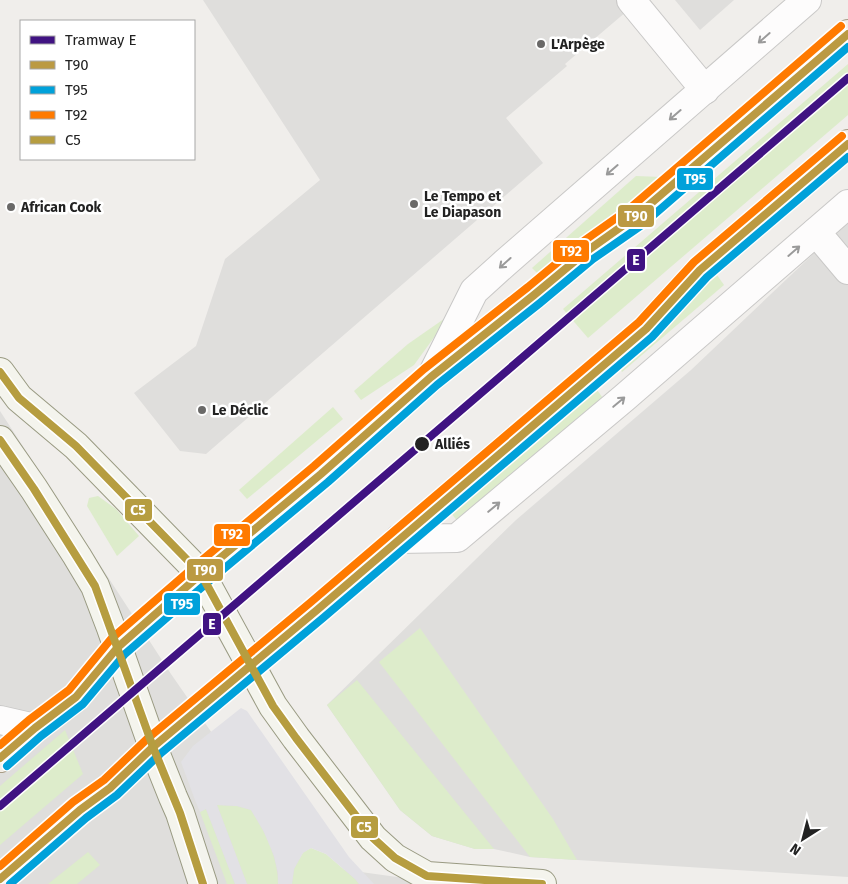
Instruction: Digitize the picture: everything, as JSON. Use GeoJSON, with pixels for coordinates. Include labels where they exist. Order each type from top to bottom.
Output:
{"type":"FeatureCollection","features":[{"type":"Feature","properties":{"kind":"main road"},"geometry":{"type":"LineString","coordinates":[[0,758],[76,697],[118,647],[201,574],[321,474],[431,377],[587,250],[635,217],[848,34]]}},
{"type":"Feature","properties":{"kind":"main road"},"geometry":{"type":"LineString","coordinates":[[0,879],[80,810],[110,788],[153,747],[251,666],[646,329],[700,270],[848,144]]}},
{"type":"Feature","properties":{"kind":"main road"},"geometry":{"type":"LineString","coordinates":[[0,372],[18,398],[76,446],[201,574],[274,706],[301,745],[373,838],[395,858],[427,876],[542,884]]}},
{"type":"Feature","properties":{"kind":"main road"},"geometry":{"type":"LineString","coordinates":[[0,440],[34,489],[95,586],[153,747],[180,813],[203,884]]}},
{"type":"Feature","properties":{"kind":"street"},"geometry":{"type":"LineString","coordinates":[[631,0],[705,90]]}},
{"type":"Feature","properties":{"kind":"street"},"geometry":{"type":"LineString","coordinates":[[431,377],[474,292],[807,0]]}},
{"type":"Feature","properties":{"kind":"street"},"geometry":{"type":"LineString","coordinates":[[399,539],[457,538],[624,398],[848,204]]}},
{"type":"Feature","properties":{"kind":"street"},"geometry":{"type":"LineString","coordinates":[[816,232],[848,270]]}},
{"type":"Feature","properties":{"kind":"street"},"geometry":{"type":"LineString","coordinates":[[0,720],[35,728]]}},
{"type":"Feature","properties":{"kind":"shaded area"},"geometry":{"type":"Polygon","coordinates":[[[203,0],[640,0],[565,64],[567,66],[506,118],[543,163],[206,454],[180,451],[134,393],[196,346],[225,259],[320,180],[203,0]]]}},
{"type":"Feature","properties":{"kind":"shaded area"},"geometry":{"type":"Polygon","coordinates":[[[675,0],[734,0],[700,30],[675,0]]]}},
{"type":"Feature","properties":{"kind":"shaded area"},"geometry":{"type":"Polygon","coordinates":[[[848,221],[848,877],[530,857],[494,849],[475,849],[432,836],[400,810],[327,705],[516,520],[691,370],[848,221]]]}},
{"type":"Feature","properties":{"kind":"shaded area"},"geometry":{"type":"Polygon","coordinates":[[[0,411],[171,674],[303,864],[426,881],[534,884],[0,884],[0,411]]]}},
{"type":"Feature","properties":{"kind":"shaded area"},"geometry":{"type":"Polygon","coordinates":[[[241,708],[247,711],[349,857],[374,884],[359,884],[326,854],[311,848],[303,853],[294,869],[292,884],[278,884],[278,873],[274,856],[264,832],[251,810],[237,806],[217,805],[247,884],[235,884],[206,809],[200,812],[181,762],[193,746],[241,708]]]}},
{"type":"Feature","properties":{"kind":"green space"},"geometry":{"type":"Polygon","coordinates":[[[848,64],[848,115],[588,338],[563,309],[848,64]]]}},
{"type":"Feature","properties":{"kind":"green space"},"geometry":{"type":"Polygon","coordinates":[[[636,176],[662,177],[620,215],[538,274],[532,268],[636,176]]]}},
{"type":"Feature","properties":{"kind":"green space"},"geometry":{"type":"Polygon","coordinates":[[[717,275],[724,285],[622,372],[619,367],[717,275]]]}},
{"type":"Feature","properties":{"kind":"green space"},"geometry":{"type":"Polygon","coordinates":[[[451,314],[414,365],[361,400],[354,391],[408,344],[451,314]]]}},
{"type":"Feature","properties":{"kind":"green space"},"geometry":{"type":"Polygon","coordinates":[[[595,387],[605,401],[458,522],[451,513],[595,387]]]}},
{"type":"Feature","properties":{"kind":"green space"},"geometry":{"type":"Polygon","coordinates":[[[333,407],[343,419],[247,499],[239,490],[333,407]]]}},
{"type":"Feature","properties":{"kind":"green space"},"geometry":{"type":"Polygon","coordinates":[[[98,496],[116,509],[139,536],[117,556],[87,506],[89,498],[98,496]]]}},
{"type":"Feature","properties":{"kind":"green space"},"geometry":{"type":"Polygon","coordinates":[[[420,628],[553,819],[577,860],[530,857],[379,662],[420,628]]]}},
{"type":"Feature","properties":{"kind":"green space"},"geometry":{"type":"Polygon","coordinates":[[[357,680],[494,849],[475,849],[432,836],[400,810],[327,705],[357,680]]]}},
{"type":"Feature","properties":{"kind":"green space"},"geometry":{"type":"Polygon","coordinates":[[[65,730],[83,774],[0,845],[0,786],[65,730]]]}},
{"type":"Feature","properties":{"kind":"green space"},"geometry":{"type":"Polygon","coordinates":[[[217,805],[237,806],[251,810],[270,845],[276,864],[278,884],[247,884],[217,805]]]}},
{"type":"Feature","properties":{"kind":"green space"},"geometry":{"type":"Polygon","coordinates":[[[206,809],[235,884],[227,884],[200,812],[206,809]]]}},
{"type":"Feature","properties":{"kind":"green space"},"geometry":{"type":"Polygon","coordinates":[[[311,848],[326,854],[359,884],[292,884],[294,869],[303,852],[311,848]]]}},
{"type":"Feature","properties":{"kind":"green space"},"geometry":{"type":"Polygon","coordinates":[[[88,852],[100,865],[77,884],[48,884],[88,852]]]}},
{"type":"Feature","properties":{"kind":"tram line","name":"E"},"geometry":{"type":"LineString","coordinates":[[0,806],[848,78]]}},
{"type":"Feature","properties":{"kind":"transit line","name":"T92"},"geometry":{"type":"LineString","coordinates":[[0,745],[69,690],[111,639],[314,466],[424,369],[581,243],[629,209],[841,26]]}},
{"type":"Feature","properties":{"kind":"transit line","name":"T90"},"geometry":{"type":"LineString","coordinates":[[0,758],[76,697],[118,647],[201,574],[321,474],[431,377],[587,251],[635,217],[848,34]]}},
{"type":"Feature","properties":{"kind":"transit line","name":"T95"},"geometry":{"type":"LineString","coordinates":[[7,766],[41,736],[83,704],[125,654],[328,482],[437,385],[593,259],[642,225],[848,47]]}},
{"type":"Feature","properties":{"kind":"transit line","name":"T92"},"geometry":{"type":"LineString","coordinates":[[0,866],[73,802],[104,780],[147,739],[311,602],[639,322],[694,262],[842,136]]}},
{"type":"Feature","properties":{"kind":"transit line","name":"T90"},"geometry":{"type":"LineString","coordinates":[[0,879],[80,810],[110,788],[153,747],[317,610],[646,329],[700,270],[848,144]]}},
{"type":"Feature","properties":{"kind":"transit line","name":"T95"},"geometry":{"type":"LineString","coordinates":[[10,884],[86,818],[117,795],[160,754],[323,618],[652,337],[707,277],[848,157]]}},
{"type":"Feature","properties":{"kind":"transit line","name":"C5"},"geometry":{"type":"LineString","coordinates":[[0,372],[19,398],[76,446],[201,574],[273,706],[373,838],[395,858],[427,876],[542,884]]}},
{"type":"Feature","properties":{"kind":"transit line","name":"C5"},"geometry":{"type":"LineString","coordinates":[[0,440],[34,489],[95,586],[153,747],[180,813],[203,884]]}},
{"type":"Feature","properties":{"kind":"place","name":"L'Arpège"},"geometry":{"type":"Point","coordinates":[541,44]}},
{"type":"Feature","properties":{"kind":"place","name":"Le Tempo et Le Diapason"},"geometry":{"type":"Point","coordinates":[414,204]}},
{"type":"Feature","properties":{"kind":"place","name":"African Cook"},"geometry":{"type":"Point","coordinates":[11,207]}},
{"type":"Feature","properties":{"kind":"place","name":"Le Déclic"},"geometry":{"type":"Point","coordinates":[202,410]}},
{"type":"Feature","properties":{"kind":"place","name":"Alliés"},"geometry":{"type":"Point","coordinates":[422,444]}}]}
